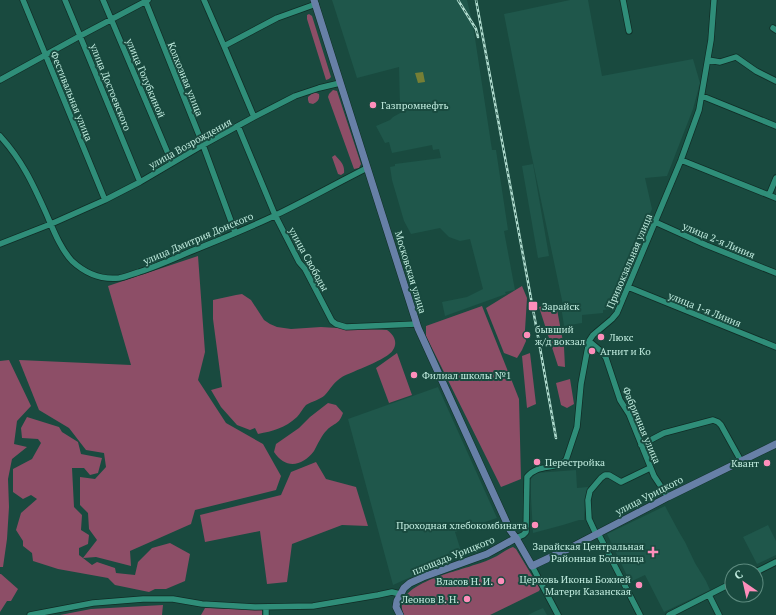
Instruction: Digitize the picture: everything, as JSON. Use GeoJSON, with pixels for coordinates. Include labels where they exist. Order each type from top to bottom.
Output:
{"type":"FeatureCollection","features":[{"type":"Feature","properties":{"kind":"main road","name":"Московская улица"},"geometry":{"type":"LineString","coordinates":[[315,2],[421,336],[510,530],[532,566]]}},
{"type":"Feature","properties":{"kind":"main road","name":"улица Урицкого"},"geometry":{"type":"LineString","coordinates":[[532,566],[776,444]]}},
{"type":"Feature","properties":{"kind":"main road","name":"площадь Урицкого"},"geometry":{"type":"LineString","coordinates":[[400,594],[410,583],[486,554],[516,538]]}},
{"type":"Feature","properties":{"kind":"main road"},"geometry":{"type":"LineString","coordinates":[[400,594],[396,607],[400,615]]}},
{"type":"Feature","properties":{"kind":"street","name":"Фестивальная улица"},"geometry":{"type":"LineString","coordinates":[[23,0],[105,200]]}},
{"type":"Feature","properties":{"kind":"street","name":"улица Достоевского"},"geometry":{"type":"LineString","coordinates":[[65,0],[140,182]]}},
{"type":"Feature","properties":{"kind":"street","name":"улица Голубкиной"},"geometry":{"type":"LineString","coordinates":[[104,0],[172,163]]}},
{"type":"Feature","properties":{"kind":"street"},"geometry":{"type":"LineString","coordinates":[[0,80],[112,20],[146,0]]}},
{"type":"Feature","properties":{"kind":"street","name":"Колхозная улица"},"geometry":{"type":"LineString","coordinates":[[146,0],[236,232]]}},
{"type":"Feature","properties":{"kind":"street"},"geometry":{"type":"LineString","coordinates":[[204,0],[254,117]]}},
{"type":"Feature","properties":{"kind":"street"},"geometry":{"type":"LineString","coordinates":[[623,0],[629,31]]}},
{"type":"Feature","properties":{"kind":"street","name":"Привокзальная улица"},"geometry":{"type":"LineString","coordinates":[[589,341],[593,335],[617,313],[681,160],[697,116],[702,96],[711,40],[714,0]]}},
{"type":"Feature","properties":{"kind":"street"},"geometry":{"type":"LineString","coordinates":[[224,46],[277,18],[315,2]]}},
{"type":"Feature","properties":{"kind":"street"},"geometry":{"type":"LineString","coordinates":[[708,60],[720,62],[736,57],[756,71],[776,81]]}},
{"type":"Feature","properties":{"kind":"street","name":"улица Возрождения"},"geometry":{"type":"LineString","coordinates":[[0,244],[105,200],[140,182],[254,117],[295,96],[340,83]]}},
{"type":"Feature","properties":{"kind":"street"},"geometry":{"type":"LineString","coordinates":[[702,96],[776,126]]}},
{"type":"Feature","properties":{"kind":"street","name":"улица Свободы"},"geometry":{"type":"LineString","coordinates":[[238,126],[275,215],[332,321],[346,327],[417,324]]}},
{"type":"Feature","properties":{"kind":"street","name":"улица Дмитрия Донского"},"geometry":{"type":"LineString","coordinates":[[0,136],[24,167],[64,251],[80,268],[102,277],[110,278],[128,276],[149,269],[236,232],[275,215],[367,168]]}},
{"type":"Feature","properties":{"kind":"street"},"geometry":{"type":"LineString","coordinates":[[681,160],[776,198]]}},
{"type":"Feature","properties":{"kind":"street"},"geometry":{"type":"LineString","coordinates":[[769,195],[776,178]]}},
{"type":"Feature","properties":{"kind":"street","name":"улица 2-я Линия"},"geometry":{"type":"LineString","coordinates":[[655,222],[706,245],[776,273]]}},
{"type":"Feature","properties":{"kind":"street","name":"улица 1-я Линия"},"geometry":{"type":"LineString","coordinates":[[628,287],[776,346]]}},
{"type":"Feature","properties":{"kind":"street"},"geometry":{"type":"LineString","coordinates":[[516,538],[526,532],[527,477],[531,472],[564,462],[569,452],[577,427],[581,384],[589,341]]}},
{"type":"Feature","properties":{"kind":"street","name":"Фабричная улица"},"geometry":{"type":"LineString","coordinates":[[589,341],[602,352],[606,358],[620,400],[629,414],[650,468],[668,497]]}},
{"type":"Feature","properties":{"kind":"street"},"geometry":{"type":"LineString","coordinates":[[641,445],[664,433],[712,420],[718,422],[721,426],[741,461]]}},
{"type":"Feature","properties":{"kind":"street"},"geometry":{"type":"LineString","coordinates":[[640,615],[589,519],[588,500],[590,491],[605,475],[609,474],[621,482],[650,468]]}},
{"type":"Feature","properties":{"kind":"street"},"geometry":{"type":"LineString","coordinates":[[764,568],[775,563]]}},
{"type":"Feature","properties":{"kind":"street"},"geometry":{"type":"LineString","coordinates":[[532,566],[558,615]]}},
{"type":"Feature","properties":{"kind":"street"},"geometry":{"type":"LineString","coordinates":[[669,615],[724,587]]}},
{"type":"Feature","properties":{"kind":"street"},"geometry":{"type":"LineString","coordinates":[[30,615],[93,603],[143,598],[173,599],[202,604],[266,607],[313,606],[392,592],[400,594]]}},
{"type":"Feature","properties":{"kind":"street"},"geometry":{"type":"LineString","coordinates":[[709,595],[719,615]]}},
{"type":"Feature","properties":{"kind":"street"},"geometry":{"type":"LineString","coordinates":[[266,607],[266,615]]}},
{"type":"Feature","properties":{"kind":"shaded area"},"geometry":{"type":"Polygon","coordinates":[[[332,0],[467,0],[473,25],[492,150],[496,150],[508,230],[504,231],[515,290],[505,292],[506,294],[445,316],[442,302],[467,297],[483,289],[470,239],[460,241],[449,237],[440,228],[411,234],[404,221],[392,180],[390,167],[395,166],[395,164],[441,158],[439,149],[433,150],[432,145],[392,153],[389,142],[385,143],[376,126],[390,120],[402,112],[400,106],[399,67],[357,78],[332,0]]]}},
{"type":"Feature","properties":{"kind":"shaded area"},"geometry":{"type":"Polygon","coordinates":[[[570,0],[588,0],[602,76],[693,59],[700,83],[693,109],[667,176],[645,178],[652,209],[610,309],[603,310],[603,313],[582,315],[582,323],[564,326],[561,306],[563,305],[504,14],[570,0]]]}},
{"type":"Feature","properties":{"kind":"shaded area"},"geometry":{"type":"Polygon","coordinates":[[[309,14],[312,16],[331,77],[326,80],[307,19],[307,15],[309,14]]]}},
{"type":"Feature","properties":{"kind":"shaded area"},"geometry":{"type":"Polygon","coordinates":[[[423,72],[425,82],[418,83],[415,73],[423,72]]]}},
{"type":"Feature","properties":{"kind":"shaded area"},"geometry":{"type":"Polygon","coordinates":[[[333,90],[337,91],[361,164],[359,168],[354,169],[328,97],[333,90]]]}},
{"type":"Feature","properties":{"kind":"shaded area"},"geometry":{"type":"Polygon","coordinates":[[[314,92],[319,94],[319,99],[313,104],[309,103],[308,97],[314,92]]]}},
{"type":"Feature","properties":{"kind":"shaded area"},"geometry":{"type":"Polygon","coordinates":[[[335,155],[344,167],[344,173],[341,175],[338,174],[332,157],[335,155]]]}},
{"type":"Feature","properties":{"kind":"shaded area"},"geometry":{"type":"Polygon","coordinates":[[[533,164],[549,256],[538,258],[522,166],[533,164]]]}},
{"type":"Feature","properties":{"kind":"shaded area"},"geometry":{"type":"Polygon","coordinates":[[[198,256],[205,352],[198,380],[226,423],[263,444],[281,476],[276,490],[195,510],[191,524],[130,551],[131,566],[96,557],[83,558],[97,540],[89,529],[88,513],[80,505],[80,477],[95,479],[106,467],[104,453],[86,450],[69,428],[39,410],[19,360],[131,365],[108,286],[198,256]]]}},
{"type":"Feature","properties":{"kind":"shaded area"},"geometry":{"type":"Polygon","coordinates":[[[522,286],[527,298],[525,330],[526,341],[517,358],[504,353],[486,308],[522,286]]]}},
{"type":"Feature","properties":{"kind":"shaded area"},"geometry":{"type":"Polygon","coordinates":[[[242,294],[251,300],[264,320],[277,327],[291,329],[321,327],[387,330],[392,334],[395,341],[393,350],[384,358],[339,379],[325,395],[306,405],[297,417],[288,424],[274,430],[258,434],[255,428],[250,430],[237,425],[221,407],[211,390],[222,387],[213,319],[213,300],[242,294]]]}},
{"type":"Feature","properties":{"kind":"shaded area"},"geometry":{"type":"Polygon","coordinates":[[[556,304],[564,347],[565,367],[558,366],[539,307],[556,304]]]}},
{"type":"Feature","properties":{"kind":"shaded area"},"geometry":{"type":"Polygon","coordinates":[[[482,306],[519,399],[521,479],[501,487],[426,336],[426,326],[482,306]]]}},
{"type":"Feature","properties":{"kind":"shaded area"},"geometry":{"type":"Polygon","coordinates":[[[397,353],[412,395],[389,403],[376,368],[397,353]]]}},
{"type":"Feature","properties":{"kind":"shaded area"},"geometry":{"type":"Polygon","coordinates":[[[530,353],[536,404],[527,408],[522,356],[530,353]]]}},
{"type":"Feature","properties":{"kind":"shaded area"},"geometry":{"type":"Polygon","coordinates":[[[9,360],[31,406],[17,421],[14,444],[27,447],[12,459],[8,479],[9,507],[7,539],[3,567],[0,567],[0,361],[9,360]]]}},
{"type":"Feature","properties":{"kind":"shaded area"},"geometry":{"type":"Polygon","coordinates":[[[570,379],[574,404],[567,408],[561,405],[556,383],[570,379]]]}},
{"type":"Feature","properties":{"kind":"shaded area"},"geometry":{"type":"Polygon","coordinates":[[[438,387],[497,518],[455,532],[462,554],[393,585],[348,419],[438,387]]]}},
{"type":"Feature","properties":{"kind":"shaded area"},"geometry":{"type":"Polygon","coordinates":[[[328,403],[336,405],[343,413],[338,422],[330,427],[321,437],[314,451],[304,460],[294,464],[283,461],[278,457],[274,452],[276,444],[299,428],[328,403]]]}},
{"type":"Feature","properties":{"kind":"shaded area"},"geometry":{"type":"Polygon","coordinates":[[[27,417],[59,427],[62,432],[78,442],[81,454],[102,458],[98,473],[90,475],[84,468],[72,468],[74,507],[82,515],[81,530],[89,535],[88,544],[79,548],[79,555],[92,565],[97,562],[115,568],[116,573],[135,575],[138,562],[152,548],[170,543],[190,554],[185,581],[166,589],[155,589],[149,592],[115,585],[108,578],[58,569],[33,561],[32,553],[23,546],[23,541],[16,530],[21,513],[37,499],[31,495],[23,499],[13,492],[13,469],[32,459],[41,443],[38,439],[22,438],[21,428],[27,417]]]}},
{"type":"Feature","properties":{"kind":"shaded area"},"geometry":{"type":"Polygon","coordinates":[[[316,462],[326,479],[356,487],[368,526],[342,525],[292,544],[287,582],[267,584],[260,531],[205,542],[200,515],[281,495],[291,472],[316,462]]]}},
{"type":"Feature","properties":{"kind":"shaded area"},"geometry":{"type":"Polygon","coordinates":[[[576,470],[577,488],[588,487],[587,496],[585,498],[584,520],[579,520],[533,533],[530,480],[536,473],[576,470]]]}},
{"type":"Feature","properties":{"kind":"shaded area","name":"Зарайская Центральная Районная Больница"},"geometry":{"type":"Polygon","coordinates":[[[665,506],[710,590],[664,612],[645,575],[630,582],[607,534],[665,506]]]}},
{"type":"Feature","properties":{"kind":"shaded area"},"geometry":{"type":"Polygon","coordinates":[[[768,525],[776,541],[776,555],[756,563],[743,537],[768,525]]]}},
{"type":"Feature","properties":{"kind":"shaded area"},"geometry":{"type":"Polygon","coordinates":[[[513,547],[516,549],[540,589],[539,591],[490,615],[404,615],[402,605],[406,596],[415,588],[440,576],[486,561],[513,547]]]}},
{"type":"Feature","properties":{"kind":"shaded area"},"geometry":{"type":"Polygon","coordinates":[[[0,574],[18,589],[11,601],[7,601],[0,612],[0,574]]]}},
{"type":"Feature","properties":{"kind":"shaded area"},"geometry":{"type":"Polygon","coordinates":[[[163,605],[162,615],[60,615],[91,609],[163,605]]]}},
{"type":"Feature","properties":{"kind":"shaded area"},"geometry":{"type":"Polygon","coordinates":[[[205,608],[262,610],[262,615],[201,615],[205,608]]]}},
{"type":"Feature","properties":{"kind":"shaded area"},"geometry":{"type":"Polygon","coordinates":[[[543,608],[547,615],[528,615],[536,611],[543,608]]]}},
{"type":"Feature","properties":{"kind":"railway"},"geometry":{"type":"LineString","coordinates":[[458,0],[476,29],[478,37]]}},
{"type":"Feature","properties":{"kind":"railway"},"geometry":{"type":"LineString","coordinates":[[476,0],[556,438]]}},
{"type":"Feature","properties":{"kind":"place","name":"Газпромнефть"},"geometry":{"type":"Point","coordinates":[373,105]}},
{"type":"Feature","properties":{"kind":"place","name":"Зарайск"},"geometry":{"type":"Point","coordinates":[533,306]}},
{"type":"Feature","properties":{"kind":"place","name":"бывший ж/д вокзал"},"geometry":{"type":"Point","coordinates":[527,335]}},
{"type":"Feature","properties":{"kind":"place","name":"Люкс"},"geometry":{"type":"Point","coordinates":[601,337]}},
{"type":"Feature","properties":{"kind":"place","name":"Агнит и Ко"},"geometry":{"type":"Point","coordinates":[592,351]}},
{"type":"Feature","properties":{"kind":"place","name":"Филиал школы №1"},"geometry":{"type":"Point","coordinates":[414,375]}},
{"type":"Feature","properties":{"kind":"place","name":"Перестройка"},"geometry":{"type":"Point","coordinates":[537,462]}},
{"type":"Feature","properties":{"kind":"place","name":"Квант"},"geometry":{"type":"Point","coordinates":[767,463]}},
{"type":"Feature","properties":{"kind":"place","name":"Проходная хлебокомбината"},"geometry":{"type":"Point","coordinates":[535,525]}},
{"type":"Feature","properties":{"kind":"place","name":"Зарайская Центральная Районная Больница"},"geometry":{"type":"Point","coordinates":[653,552]}},
{"type":"Feature","properties":{"kind":"place","name":"Власов Н. И."},"geometry":{"type":"Point","coordinates":[501,581]}},
{"type":"Feature","properties":{"kind":"place","name":"Церковь Иконы Божией Матери Казанская"},"geometry":{"type":"Point","coordinates":[639,585]}},
{"type":"Feature","properties":{"kind":"place","name":"Леонов В. Н."},"geometry":{"type":"Point","coordinates":[467,599]}}]}
